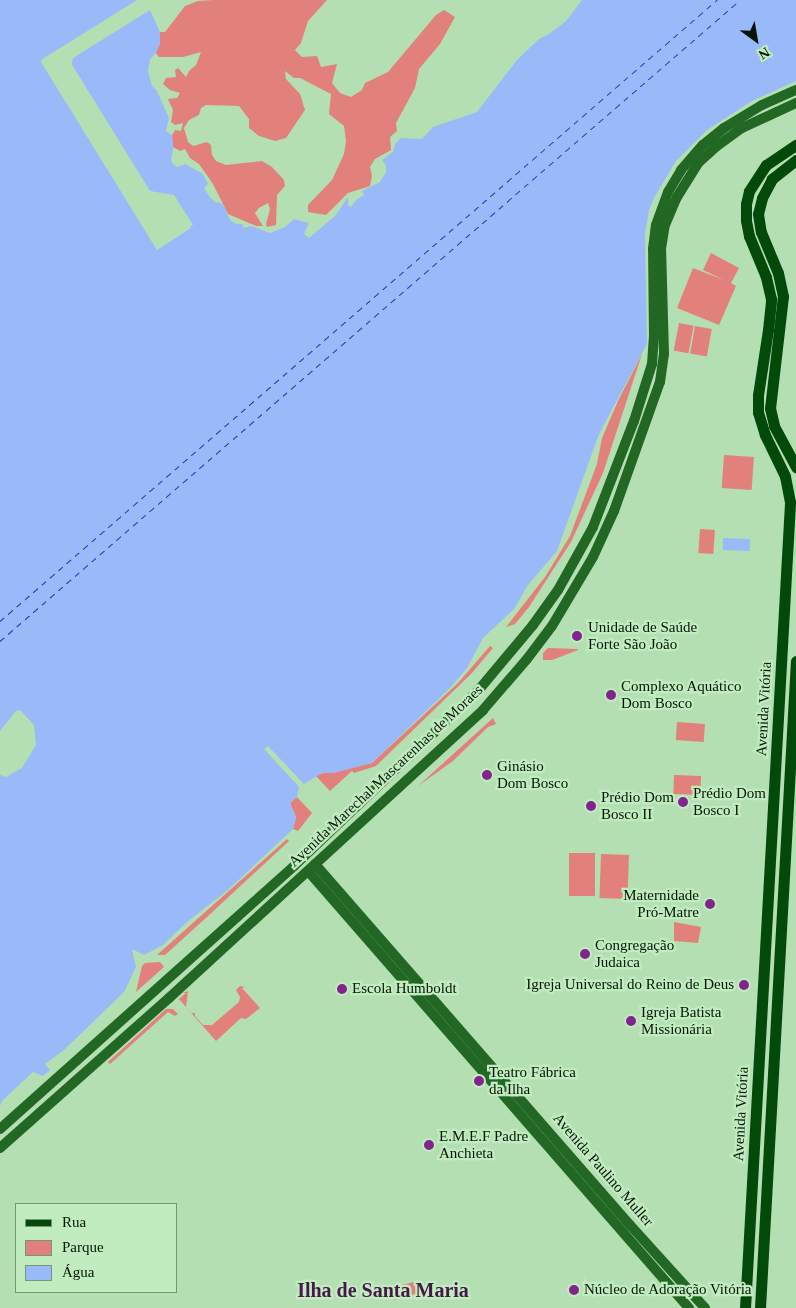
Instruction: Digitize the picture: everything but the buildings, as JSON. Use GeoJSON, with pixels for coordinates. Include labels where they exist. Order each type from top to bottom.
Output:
{"type":"FeatureCollection","features":[{"type":"Feature","properties":{"kind":"main road","name":"Avenida Marechal Mascarenhas de Moraes"},"geometry":{"type":"LineString","coordinates":[[0,1129],[294,866],[476,692],[533,625],[558,590],[593,527],[618,468],[652,364],[654,338],[653,249],[656,225],[668,192],[681,170],[703,144],[724,128],[762,105],[796,90]]}},
{"type":"Feature","properties":{"kind":"main road","name":"Avenida Marechal Mascarenhas de Moraes"},"geometry":{"type":"LineString","coordinates":[[0,1148],[483,710],[527,659],[552,626],[593,557],[614,511],[660,382],[664,354],[661,249],[665,225],[677,197],[698,163],[718,146],[742,128],[796,103]]}},
{"type":"Feature","properties":{"kind":"main road","name":"Avenida Vitória"},"geometry":{"type":"LineString","coordinates":[[745,1308],[790,502],[785,476],[765,435],[758,412],[758,395],[768,330],[770,299],[766,277],[749,236],[746,220],[749,191],[755,180],[766,165],[796,145]]}},
{"type":"Feature","properties":{"kind":"main road"},"geometry":{"type":"LineString","coordinates":[[796,160],[772,179],[762,198],[758,214],[761,232],[778,273],[783,296],[769,402],[771,415],[796,467]]}},
{"type":"Feature","properties":{"kind":"main road","name":"Avenida Vitória"},"geometry":{"type":"LineString","coordinates":[[760,1308],[796,661]]}},
{"type":"Feature","properties":{"kind":"main road"},"geometry":{"type":"LineString","coordinates":[[770,854],[786,846]]}},
{"type":"Feature","properties":{"kind":"main road"},"geometry":{"type":"LineString","coordinates":[[294,866],[311,868]]}},
{"type":"Feature","properties":{"kind":"main road","name":"Avenida Paulino Muller"},"geometry":{"type":"LineString","coordinates":[[311,868],[563,1148],[579,1175],[689,1308]]}},
{"type":"Feature","properties":{"kind":"main road","name":"Avenida Paulino Muller"},"geometry":{"type":"LineString","coordinates":[[311,868],[553,1153],[579,1175],[705,1308]]}},
{"type":"Feature","properties":{"kind":"main road"},"geometry":{"type":"LineString","coordinates":[[553,1153],[563,1148]]}},
{"type":"Feature","properties":{"kind":"green space"},"geometry":{"type":"Polygon","coordinates":[[[327,0],[308,21],[301,43],[295,50],[302,57],[317,56],[321,67],[337,64],[332,83],[340,93],[351,97],[362,90],[365,83],[388,72],[436,15],[444,10],[455,17],[440,44],[419,69],[415,88],[396,123],[397,131],[390,137],[391,150],[375,159],[370,167],[372,176],[370,186],[348,193],[326,215],[308,212],[308,205],[332,180],[344,154],[346,141],[344,126],[329,114],[331,94],[300,78],[294,78],[285,71],[286,79],[300,94],[305,110],[286,138],[275,141],[259,136],[249,128],[249,119],[239,106],[206,105],[201,108],[199,115],[189,120],[184,128],[188,142],[193,146],[207,142],[211,145],[212,155],[216,161],[226,165],[262,161],[272,167],[284,180],[285,186],[277,195],[276,225],[267,227],[270,209],[268,203],[259,208],[255,213],[263,226],[256,226],[228,214],[213,184],[199,164],[190,158],[185,149],[180,151],[173,147],[172,135],[175,130],[181,131],[183,123],[175,125],[171,122],[173,110],[168,99],[177,98],[180,93],[170,90],[163,84],[166,78],[176,77],[175,70],[178,68],[186,77],[189,71],[196,65],[201,52],[183,57],[159,57],[156,53],[160,32],[165,32],[185,6],[198,1],[327,0]]]}},
{"type":"Feature","properties":{"kind":"green space"},"geometry":{"type":"Polygon","coordinates":[[[711,253],[739,268],[731,283],[736,286],[719,325],[677,308],[693,268],[724,280],[703,270],[711,253]]]}},
{"type":"Feature","properties":{"kind":"green space"},"geometry":{"type":"Polygon","coordinates":[[[679,323],[694,326],[688,353],[674,350],[679,323]]]}},
{"type":"Feature","properties":{"kind":"green space"},"geometry":{"type":"Polygon","coordinates":[[[695,326],[712,329],[707,357],[690,354],[695,326]]]}},
{"type":"Feature","properties":{"kind":"green space"},"geometry":{"type":"Polygon","coordinates":[[[642,354],[603,473],[571,542],[529,607],[515,624],[506,627],[545,577],[570,536],[597,464],[602,438],[642,354]]]}},
{"type":"Feature","properties":{"kind":"green space"},"geometry":{"type":"Polygon","coordinates":[[[724,455],[754,457],[752,490],[722,488],[724,455]]]}},
{"type":"Feature","properties":{"kind":"green space"},"geometry":{"type":"Polygon","coordinates":[[[700,529],[715,530],[713,554],[698,553],[700,529]]]}},
{"type":"Feature","properties":{"kind":"green space"},"geometry":{"type":"Polygon","coordinates":[[[490,646],[493,648],[472,673],[376,766],[354,773],[352,771],[330,791],[315,775],[372,763],[458,683],[490,646]]]}},
{"type":"Feature","properties":{"kind":"green space"},"geometry":{"type":"Polygon","coordinates":[[[548,648],[578,650],[552,660],[543,660],[543,653],[548,648]]]}},
{"type":"Feature","properties":{"kind":"green space"},"geometry":{"type":"Polygon","coordinates":[[[493,718],[496,724],[488,727],[453,761],[418,786],[493,718]]]}},
{"type":"Feature","properties":{"kind":"green space"},"geometry":{"type":"Polygon","coordinates":[[[677,722],[705,724],[704,742],[676,740],[677,722]]]}},
{"type":"Feature","properties":{"kind":"green space"},"geometry":{"type":"Polygon","coordinates":[[[674,775],[701,776],[700,795],[673,794],[674,775]]]}},
{"type":"Feature","properties":{"kind":"green space"},"geometry":{"type":"Polygon","coordinates":[[[297,797],[312,813],[298,831],[293,829],[296,817],[290,803],[297,797]]]}},
{"type":"Feature","properties":{"kind":"green space"},"geometry":{"type":"Polygon","coordinates":[[[287,839],[289,841],[165,955],[157,955],[287,839]]]}},
{"type":"Feature","properties":{"kind":"green space"},"geometry":{"type":"Polygon","coordinates":[[[569,853],[595,853],[595,896],[569,896],[569,853]]]}},
{"type":"Feature","properties":{"kind":"green space"},"geometry":{"type":"Polygon","coordinates":[[[601,854],[629,855],[627,899],[599,898],[601,854]]]}},
{"type":"Feature","properties":{"kind":"green space"},"geometry":{"type":"Polygon","coordinates":[[[674,922],[701,927],[698,943],[674,941],[674,922]]]}},
{"type":"Feature","properties":{"kind":"green space"},"geometry":{"type":"Polygon","coordinates":[[[160,962],[164,967],[136,992],[142,966],[145,963],[160,962]]]}},
{"type":"Feature","properties":{"kind":"green space"},"geometry":{"type":"Polygon","coordinates":[[[240,986],[245,987],[242,988],[260,1008],[246,1019],[241,1018],[216,1041],[191,1013],[195,1013],[195,1016],[203,1025],[212,1025],[239,1002],[240,997],[236,990],[240,986]]]}},
{"type":"Feature","properties":{"kind":"green space"},"geometry":{"type":"Polygon","coordinates":[[[188,991],[186,1007],[179,999],[186,993],[182,993],[188,991]]]}},
{"type":"Feature","properties":{"kind":"green space"},"geometry":{"type":"Polygon","coordinates":[[[166,1009],[173,1009],[178,1014],[175,1016],[168,1012],[110,1064],[108,1062],[166,1009]]]}},
{"type":"Feature","properties":{"kind":"green space"},"geometry":{"type":"Polygon","coordinates":[[[414,1282],[417,1295],[394,1300],[391,1287],[414,1282]]]}},
{"type":"Feature","properties":{"kind":"water"},"geometry":{"type":"Polygon","coordinates":[[[0,0],[143,0],[41,62],[157,250],[191,228],[174,201],[151,194],[71,67],[73,58],[150,10],[160,32],[160,44],[156,53],[150,59],[148,71],[152,86],[157,91],[169,118],[166,131],[172,135],[173,150],[171,160],[173,164],[177,167],[185,164],[203,174],[208,184],[204,188],[209,196],[216,203],[219,202],[224,206],[230,220],[236,224],[242,224],[244,228],[251,226],[270,233],[285,227],[294,219],[309,223],[304,234],[309,238],[335,216],[348,197],[348,205],[351,207],[356,200],[364,195],[362,191],[380,182],[386,172],[386,165],[382,160],[393,152],[395,144],[401,138],[422,139],[433,127],[477,112],[517,60],[539,39],[566,21],[582,0],[796,0],[796,81],[752,101],[707,130],[676,161],[654,198],[649,210],[645,234],[647,344],[599,434],[557,551],[528,585],[514,609],[483,638],[467,668],[450,688],[372,763],[334,773],[322,773],[299,787],[297,797],[290,803],[296,817],[293,829],[229,889],[187,922],[163,945],[144,955],[132,949],[136,967],[124,992],[64,1050],[45,1064],[50,1070],[43,1076],[33,1072],[2,1101],[0,1106],[0,775],[6,777],[22,768],[36,745],[34,725],[20,710],[16,711],[0,731],[0,0]]]}},
{"type":"Feature","properties":{"kind":"water"},"geometry":{"type":"Polygon","coordinates":[[[723,538],[750,539],[750,551],[723,550],[723,538]]]}},
{"type":"Feature","properties":{"kind":"pier"},"geometry":{"type":"Polygon","coordinates":[[[137,0],[145,0],[45,62],[157,246],[176,235],[156,248],[41,60],[137,0]]]}},
{"type":"Feature","properties":{"kind":"pier"},"geometry":{"type":"Polygon","coordinates":[[[145,11],[74,55],[71,63],[150,191],[174,195],[193,225],[188,228],[173,203],[149,196],[69,67],[71,56],[145,11]]]}},
{"type":"Feature","properties":{"kind":"pier"},"geometry":{"type":"Polygon","coordinates":[[[268,746],[303,783],[304,785],[301,789],[264,749],[268,746]]]}},
{"type":"Feature","properties":{"kind":"ferry route"},"geometry":{"type":"LineString","coordinates":[[0,621],[717,0]]}},
{"type":"Feature","properties":{"kind":"ferry route"},"geometry":{"type":"LineString","coordinates":[[0,641],[740,0]]}},
{"type":"Feature","properties":{"kind":"place","name":"Unidade de Saúde Forte São João"},"geometry":{"type":"Point","coordinates":[577,636]}},
{"type":"Feature","properties":{"kind":"place","name":"Complexo Aquático Dom Bosco"},"geometry":{"type":"Point","coordinates":[611,695]}},
{"type":"Feature","properties":{"kind":"place","name":"Ginásio Dom Bosco"},"geometry":{"type":"Point","coordinates":[487,775]}},
{"type":"Feature","properties":{"kind":"place","name":"Prédio Dom Bosco I"},"geometry":{"type":"Point","coordinates":[683,802]}},
{"type":"Feature","properties":{"kind":"place","name":"Prédio Dom Bosco II"},"geometry":{"type":"Point","coordinates":[591,806]}},
{"type":"Feature","properties":{"kind":"place","name":"Maternidade Pró-Matre"},"geometry":{"type":"Point","coordinates":[710,904]}},
{"type":"Feature","properties":{"kind":"place","name":"Congregação Judaica"},"geometry":{"type":"Point","coordinates":[585,954]}},
{"type":"Feature","properties":{"kind":"place","name":"Igreja Universal do Reino de Deus"},"geometry":{"type":"Point","coordinates":[744,985]}},
{"type":"Feature","properties":{"kind":"place","name":"Escola Humboldt"},"geometry":{"type":"Point","coordinates":[342,989]}},
{"type":"Feature","properties":{"kind":"place","name":"Igreja Batista Missionária"},"geometry":{"type":"Point","coordinates":[631,1021]}},
{"type":"Feature","properties":{"kind":"place","name":"Teatro Fábrica da Ilha"},"geometry":{"type":"Point","coordinates":[479,1081]}},
{"type":"Feature","properties":{"kind":"place","name":"E.M.E.F Padre Anchieta"},"geometry":{"type":"Point","coordinates":[429,1145]}},
{"type":"Feature","properties":{"kind":"place","name":"Núcleo de Adoração Vitória"},"geometry":{"type":"Point","coordinates":[574,1290]}},
{"type":"Feature","properties":{"kind":"district","name":"Ilha de Santa Maria"},"geometry":{"type":"Point","coordinates":[383,1290]}}]}
